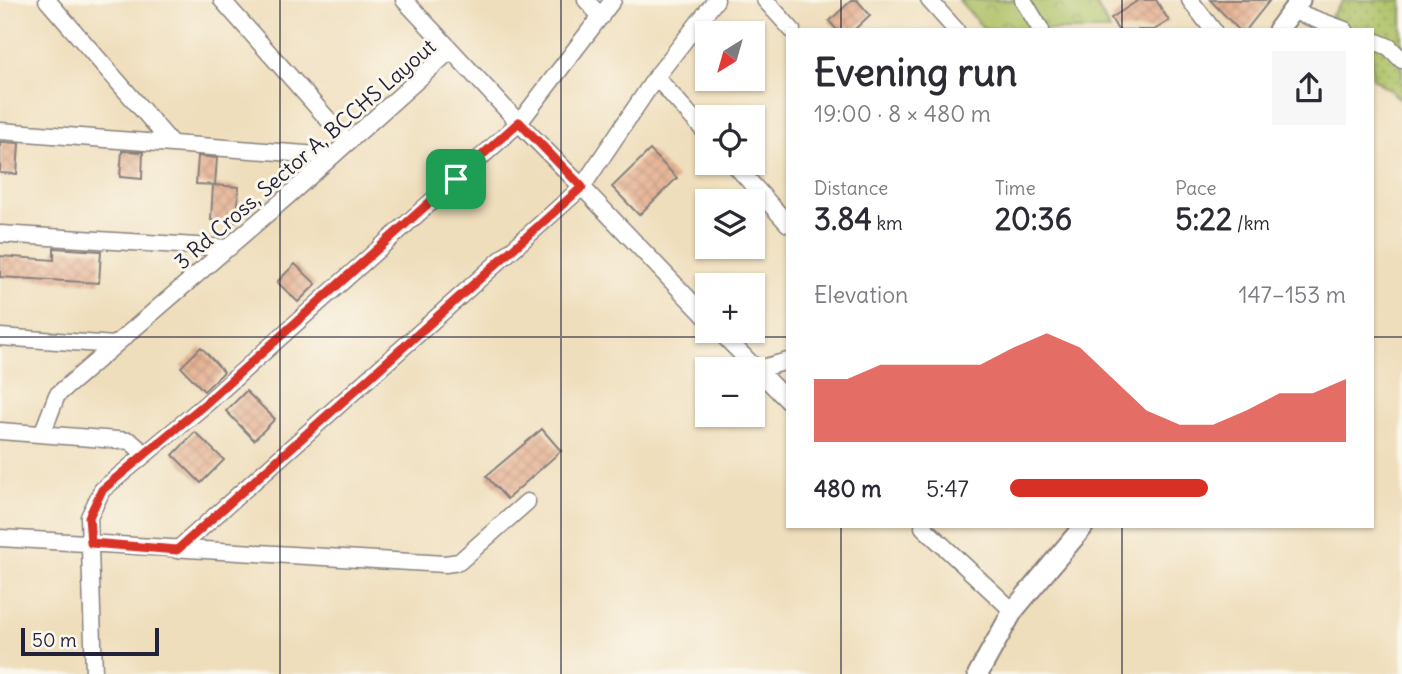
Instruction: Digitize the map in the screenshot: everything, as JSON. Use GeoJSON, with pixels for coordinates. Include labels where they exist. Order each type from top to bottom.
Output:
{"type":"FeatureCollection","features":[{"type":"Feature","properties":{"kind":"street"},"geometry":{"type":"LineString","coordinates":[[47,0],[172,144]]}},
{"type":"Feature","properties":{"kind":"street"},"geometry":{"type":"LineString","coordinates":[[222,0],[348,142]]}},
{"type":"Feature","properties":{"kind":"street"},"geometry":{"type":"LineString","coordinates":[[404,0],[451,50]]}},
{"type":"Feature","properties":{"kind":"street"},"geometry":{"type":"LineString","coordinates":[[586,0],[601,17]]}},
{"type":"Feature","properties":{"kind":"street"},"geometry":{"type":"LineString","coordinates":[[94,674],[89,517],[102,490],[205,404],[519,122],[614,0]]}},
{"type":"Feature","properties":{"kind":"street"},"geometry":{"type":"LineString","coordinates":[[177,550],[582,187],[656,77],[716,0]]}},
{"type":"Feature","properties":{"kind":"street"},"geometry":{"type":"LineString","coordinates":[[765,0],[790,28]]}},
{"type":"Feature","properties":{"kind":"street"},"geometry":{"type":"LineString","coordinates":[[929,0],[954,28]]}},
{"type":"Feature","properties":{"kind":"street"},"geometry":{"type":"LineString","coordinates":[[1023,0],[1040,28]]}},
{"type":"Feature","properties":{"kind":"street"},"geometry":{"type":"LineString","coordinates":[[1190,0],[1211,28]]}},
{"type":"Feature","properties":{"kind":"street"},"geometry":{"type":"LineString","coordinates":[[1280,28],[1297,5],[1341,28]]}},
{"type":"Feature","properties":{"kind":"street"},"geometry":{"type":"LineString","coordinates":[[1374,41],[1389,47],[1402,60]]}},
{"type":"Feature","properties":{"kind":"street","name":"3 Rd Cross, Sector A, BCCHS Layout"},"geometry":{"type":"LineString","coordinates":[[42,434],[57,395],[229,248],[451,50],[695,305]]}},
{"type":"Feature","properties":{"kind":"street"},"geometry":{"type":"LineString","coordinates":[[656,77],[695,121]]}},
{"type":"Feature","properties":{"kind":"street"},"geometry":{"type":"LineString","coordinates":[[0,131],[332,156]]}},
{"type":"Feature","properties":{"kind":"street"},"geometry":{"type":"LineString","coordinates":[[744,175],[786,222]]}},
{"type":"Feature","properties":{"kind":"street"},"geometry":{"type":"LineString","coordinates":[[0,234],[229,248]]}},
{"type":"Feature","properties":{"kind":"street"},"geometry":{"type":"LineString","coordinates":[[0,337],[115,345]]}},
{"type":"Feature","properties":{"kind":"street"},"geometry":{"type":"LineString","coordinates":[[730,343],[742,357]]}},
{"type":"Feature","properties":{"kind":"street"},"geometry":{"type":"LineString","coordinates":[[765,367],[786,362]]}},
{"type":"Feature","properties":{"kind":"street"},"geometry":{"type":"LineString","coordinates":[[765,380],[786,399]]}},
{"type":"Feature","properties":{"kind":"street"},"geometry":{"type":"LineString","coordinates":[[0,431],[130,441],[145,454]]}},
{"type":"Feature","properties":{"kind":"street"},"geometry":{"type":"LineString","coordinates":[[0,538],[177,550],[452,563],[466,556],[527,502]]}},
{"type":"Feature","properties":{"kind":"street"},"geometry":{"type":"LineString","coordinates":[[924,528],[1013,611]]}},
{"type":"Feature","properties":{"kind":"street"},"geometry":{"type":"LineString","coordinates":[[978,674],[1013,611],[1082,528]]}},
{"type":"Feature","properties":{"kind":"green space"},"geometry":{"type":"Polygon","coordinates":[[[959,0],[1094,0],[1109,28],[983,28],[959,0]]]}},
{"type":"Feature","properties":{"kind":"green space"},"geometry":{"type":"Polygon","coordinates":[[[1344,0],[1402,0],[1402,100],[1374,79],[1374,28],[1322,28],[1344,0]]]}},
{"type":"Feature","properties":{"kind":"building"},"geometry":{"type":"Polygon","coordinates":[[[852,0],[857,0],[870,15],[856,28],[835,28],[829,21],[852,0]]]}},
{"type":"Feature","properties":{"kind":"building"},"geometry":{"type":"Polygon","coordinates":[[[1139,0],[1156,0],[1169,21],[1157,28],[1117,28],[1111,18],[1139,0]]]}},
{"type":"Feature","properties":{"kind":"building"},"geometry":{"type":"Polygon","coordinates":[[[1210,0],[1270,0],[1248,28],[1237,28],[1210,0]]]}},
{"type":"Feature","properties":{"kind":"building"},"geometry":{"type":"Polygon","coordinates":[[[0,142],[19,143],[17,174],[0,173],[0,142]]]}},
{"type":"Feature","properties":{"kind":"building"},"geometry":{"type":"Polygon","coordinates":[[[650,150],[677,178],[639,215],[612,187],[650,150]]]}},
{"type":"Feature","properties":{"kind":"building"},"geometry":{"type":"Polygon","coordinates":[[[122,151],[143,152],[142,179],[120,177],[122,151]]]}},
{"type":"Feature","properties":{"kind":"building"},"geometry":{"type":"Polygon","coordinates":[[[198,156],[217,158],[215,185],[196,184],[198,156]]]}},
{"type":"Feature","properties":{"kind":"building"},"geometry":{"type":"Polygon","coordinates":[[[213,185],[239,187],[237,222],[211,220],[213,185]]]}},
{"type":"Feature","properties":{"kind":"building"},"geometry":{"type":"Polygon","coordinates":[[[54,248],[101,251],[99,283],[0,277],[0,256],[54,260],[54,248]]]}},
{"type":"Feature","properties":{"kind":"building"},"geometry":{"type":"Polygon","coordinates":[[[295,264],[316,284],[298,302],[277,282],[295,264]]]}},
{"type":"Feature","properties":{"kind":"building"},"geometry":{"type":"Polygon","coordinates":[[[201,347],[224,372],[204,391],[181,367],[201,347]]]}},
{"type":"Feature","properties":{"kind":"building"},"geometry":{"type":"Polygon","coordinates":[[[246,391],[275,419],[254,440],[226,411],[246,391]]]}},
{"type":"Feature","properties":{"kind":"building"},"geometry":{"type":"Polygon","coordinates":[[[542,429],[561,451],[507,499],[486,476],[542,429]]]}},
{"type":"Feature","properties":{"kind":"building"},"geometry":{"type":"Polygon","coordinates":[[[195,432],[224,460],[201,483],[173,455],[195,432]]]}},
{"type":"Feature","properties":{"kind":"route"},"geometry":{"type":"LineString","coordinates":[[519,122],[582,187],[177,550],[91,543],[89,517],[102,490],[205,404],[456,179],[519,122]]}}]}
